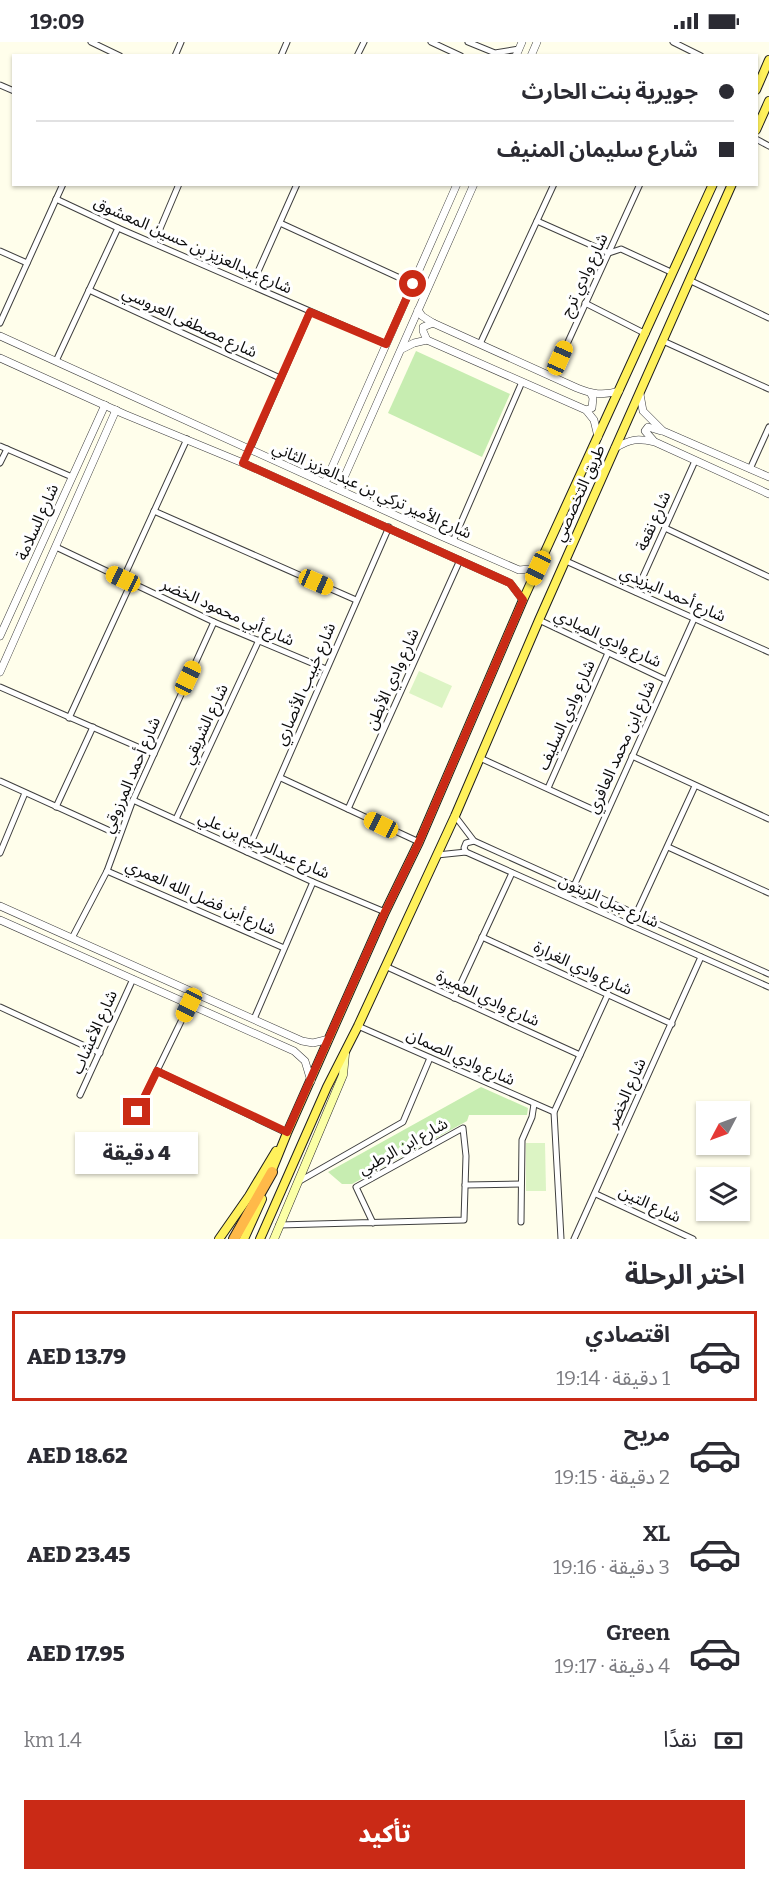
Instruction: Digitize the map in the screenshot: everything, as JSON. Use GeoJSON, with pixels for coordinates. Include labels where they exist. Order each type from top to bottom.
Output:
{"type":"FeatureCollection","features":[{"type":"Feature","properties":{"kind":"highway"},"geometry":{"type":"LineString","coordinates":[[234,1239],[272,1172]]}},
{"type":"Feature","properties":{"kind":"main road"},"geometry":{"type":"LineString","coordinates":[[758,83],[769,60]]}},
{"type":"Feature","properties":{"kind":"main road"},"geometry":{"type":"LineString","coordinates":[[758,126],[769,101]]}},
{"type":"Feature","properties":{"kind":"main road","name":"طريق التخصصي"},"geometry":{"type":"LineString","coordinates":[[244,1239],[287,1132],[385,912],[419,842],[523,600],[712,186]]}},
{"type":"Feature","properties":{"kind":"main road","name":"طريق التخصصي"},"geometry":{"type":"LineString","coordinates":[[260,1239],[346,1046],[358,1026],[455,816],[731,186]]}},
{"type":"Feature","properties":{"kind":"main road"},"geometry":{"type":"LineString","coordinates":[[274,1239],[343,1075],[346,1046]]}},
{"type":"Feature","properties":{"kind":"main road"},"geometry":{"type":"LineString","coordinates":[[219,1239],[249,1197],[287,1132]]}},
{"type":"Feature","properties":{"kind":"street"},"geometry":{"type":"LineString","coordinates":[[91,42],[116,54]]}},
{"type":"Feature","properties":{"kind":"street"},"geometry":{"type":"LineString","coordinates":[[435,42],[457,54]]}},
{"type":"Feature","properties":{"kind":"street"},"geometry":{"type":"LineString","coordinates":[[446,42],[447,49]]}},
{"type":"Feature","properties":{"kind":"street"},"geometry":{"type":"LineString","coordinates":[[468,42],[495,54],[519,49]]}},
{"type":"Feature","properties":{"kind":"street"},"geometry":{"type":"LineString","coordinates":[[673,42],[697,54]]}},
{"type":"Feature","properties":{"kind":"street"},"geometry":{"type":"LineString","coordinates":[[0,323],[62,186]]}},
{"type":"Feature","properties":{"kind":"street"},"geometry":{"type":"LineString","coordinates":[[154,243],[178,186]]}},
{"type":"Feature","properties":{"kind":"street"},"geometry":{"type":"LineString","coordinates":[[252,285],[296,186]]}},
{"type":"Feature","properties":{"kind":"street"},"geometry":{"type":"LineString","coordinates":[[325,483],[456,186]]}},
{"type":"Feature","properties":{"kind":"street"},"geometry":{"type":"LineString","coordinates":[[339,489],[473,186]]}},
{"type":"Feature","properties":{"kind":"street"},"geometry":{"type":"LineString","coordinates":[[480,344],[553,186]]}},
{"type":"Feature","properties":{"kind":"street","name":"شارع وادي ترج"},"geometry":{"type":"LineString","coordinates":[[552,377],[639,186]]}},
{"type":"Feature","properties":{"kind":"street","name":"شارع عبدالعزيز بن حسين المعشوق"},"geometry":{"type":"LineString","coordinates":[[56,199],[386,344]]}},
{"type":"Feature","properties":{"kind":"street"},"geometry":{"type":"LineString","coordinates":[[442,220],[446,228],[450,229],[455,226]]}},
{"type":"Feature","properties":{"kind":"street"},"geometry":{"type":"LineString","coordinates":[[537,221],[609,253],[621,249],[674,273]]}},
{"type":"Feature","properties":{"kind":"street"},"geometry":{"type":"LineString","coordinates":[[280,223],[413,284]]}},
{"type":"Feature","properties":{"kind":"street"},"geometry":{"type":"LineString","coordinates":[[56,361],[118,228]]}},
{"type":"Feature","properties":{"kind":"street"},"geometry":{"type":"LineString","coordinates":[[435,234],[441,231],[448,241]]}},
{"type":"Feature","properties":{"kind":"street"},"geometry":{"type":"LineString","coordinates":[[0,251],[27,263]]}},
{"type":"Feature","properties":{"kind":"street"},"geometry":{"type":"LineString","coordinates":[[691,281],[769,318]]}},
{"type":"Feature","properties":{"kind":"street","name":"شارع مصطفى العروسي"},"geometry":{"type":"LineString","coordinates":[[89,290],[280,378]]}},
{"type":"Feature","properties":{"kind":"street"},"geometry":{"type":"LineString","coordinates":[[585,303],[646,334]]}},
{"type":"Feature","properties":{"kind":"street"},"geometry":{"type":"LineString","coordinates":[[418,310],[422,316],[433,323],[591,394],[607,395],[619,391]]}},
{"type":"Feature","properties":{"kind":"street"},"geometry":{"type":"LineString","coordinates":[[243,463],[310,312]]}},
{"type":"Feature","properties":{"kind":"street"},"geometry":{"type":"LineString","coordinates":[[427,340],[423,327],[433,323]]}},
{"type":"Feature","properties":{"kind":"street","name":"شارع الأمير تركي بن عبدالعزيز الثاني"},"geometry":{"type":"LineString","coordinates":[[0,336],[519,570],[538,568]]}},
{"type":"Feature","properties":{"kind":"street"},"geometry":{"type":"LineString","coordinates":[[402,349],[427,340],[586,410],[594,420],[598,439]]}},
{"type":"Feature","properties":{"kind":"street"},"geometry":{"type":"LineString","coordinates":[[663,341],[769,389]]}},
{"type":"Feature","properties":{"kind":"street","name":"شارع الأمير تركي بن عبدالعزيز الثاني"},"geometry":{"type":"LineString","coordinates":[[0,358],[437,549],[510,583],[523,600]]}},
{"type":"Feature","properties":{"kind":"street"},"geometry":{"type":"LineString","coordinates":[[453,541],[522,382]]}},
{"type":"Feature","properties":{"kind":"street"},"geometry":{"type":"LineString","coordinates":[[586,410],[592,408],[591,394]]}},
{"type":"Feature","properties":{"kind":"street"},"geometry":{"type":"LineString","coordinates":[[640,394],[642,411],[663,431]]}},
{"type":"Feature","properties":{"kind":"street","name":"شارع السلامة"},"geometry":{"type":"LineString","coordinates":[[0,636],[105,405]]}},
{"type":"Feature","properties":{"kind":"street"},"geometry":{"type":"LineString","coordinates":[[0,672],[116,410]]}},
{"type":"Feature","properties":{"kind":"street"},"geometry":{"type":"LineString","coordinates":[[161,429],[157,422],[158,417],[166,412]]}},
{"type":"Feature","properties":{"kind":"street"},"geometry":{"type":"LineString","coordinates":[[99,418],[107,414],[111,421]]}},
{"type":"Feature","properties":{"kind":"street"},"geometry":{"type":"LineString","coordinates":[[655,442],[645,431],[648,427],[663,431],[769,477]]}},
{"type":"Feature","properties":{"kind":"street"},"geometry":{"type":"LineString","coordinates":[[750,469],[769,427]]}},
{"type":"Feature","properties":{"kind":"street"},"geometry":{"type":"LineString","coordinates":[[123,579],[188,439]]}},
{"type":"Feature","properties":{"kind":"street"},"geometry":{"type":"LineString","coordinates":[[615,448],[629,440],[641,439],[655,442],[769,494]]}},
{"type":"Feature","properties":{"kind":"street"},"geometry":{"type":"LineString","coordinates":[[686,456],[692,444]]}},
{"type":"Feature","properties":{"kind":"street"},"geometry":{"type":"LineString","coordinates":[[0,446],[84,483]]}},
{"type":"Feature","properties":{"kind":"street"},"geometry":{"type":"LineString","coordinates":[[0,463],[7,448]]}},
{"type":"Feature","properties":{"kind":"street","name":"شارع نقعة"},"geometry":{"type":"LineString","coordinates":[[636,592],[695,460]]}},
{"type":"Feature","properties":{"kind":"street"},"geometry":{"type":"LineString","coordinates":[[331,471],[336,478],[345,475]]}},
{"type":"Feature","properties":{"kind":"street"},"geometry":{"type":"LineString","coordinates":[[154,511],[356,600]]}},
{"type":"Feature","properties":{"kind":"street","name":"شارع خبيب الأنصاري"},"geometry":{"type":"LineString","coordinates":[[247,852],[388,527]]}},
{"type":"Feature","properties":{"kind":"street"},"geometry":{"type":"LineString","coordinates":[[665,528],[769,577]]}},
{"type":"Feature","properties":{"kind":"street"},"geometry":{"type":"LineString","coordinates":[[419,541],[426,542],[429,538],[424,529]]}},
{"type":"Feature","properties":{"kind":"street"},"geometry":{"type":"LineString","coordinates":[[437,549],[432,540],[441,536]]}},
{"type":"Feature","properties":{"kind":"street"},"geometry":{"type":"LineString","coordinates":[[460,560],[466,547]]}},
{"type":"Feature","properties":{"kind":"street","name":"شارع أبي محمود الخضر"},"geometry":{"type":"LineString","coordinates":[[56,548],[214,622],[326,669]]}},
{"type":"Feature","properties":{"kind":"street","name":"شارع وادي الأبطن"},"geometry":{"type":"LineString","coordinates":[[348,809],[460,560]]}},
{"type":"Feature","properties":{"kind":"street","name":"شارع أحمد اليزيدي"},"geometry":{"type":"LineString","coordinates":[[566,561],[769,652]]}},
{"type":"Feature","properties":{"kind":"street"},"geometry":{"type":"LineString","coordinates":[[510,583],[515,580],[519,570]]}},
{"type":"Feature","properties":{"kind":"street"},"geometry":{"type":"LineString","coordinates":[[69,718],[131,583]]}},
{"type":"Feature","properties":{"kind":"street","name":"شارع ابن محمد العافري"},"geometry":{"type":"LineString","coordinates":[[574,886],[694,619]]}},
{"type":"Feature","properties":{"kind":"street","name":"شارع وادي الميادي"},"geometry":{"type":"LineString","coordinates":[[539,620],[666,680]]}},
{"type":"Feature","properties":{"kind":"street","name":"شارع أحمد المرزوقي"},"geometry":{"type":"LineString","coordinates":[[72,938],[107,871],[133,800],[214,622]]}},
{"type":"Feature","properties":{"kind":"street","name":"شارع الشريقي"},"geometry":{"type":"LineString","coordinates":[[176,819],[259,640]]}},
{"type":"Feature","properties":{"kind":"street","name":"شارع وادي السليف"},"geometry":{"type":"LineString","coordinates":[[548,788],[608,653]]}},
{"type":"Feature","properties":{"kind":"street"},"geometry":{"type":"LineString","coordinates":[[0,687],[153,754]]}},
{"type":"Feature","properties":{"kind":"street"},"geometry":{"type":"LineString","coordinates":[[56,807],[93,727]]}},
{"type":"Feature","properties":{"kind":"street"},"geometry":{"type":"LineString","coordinates":[[632,756],[769,819]]}},
{"type":"Feature","properties":{"kind":"street"},"geometry":{"type":"LineString","coordinates":[[480,758],[605,815]]}},
{"type":"Feature","properties":{"kind":"street"},"geometry":{"type":"LineString","coordinates":[[281,778],[419,842]]}},
{"type":"Feature","properties":{"kind":"street"},"geometry":{"type":"LineString","coordinates":[[0,781],[119,835]]}},
{"type":"Feature","properties":{"kind":"street"},"geometry":{"type":"LineString","coordinates":[[636,914],[695,786]]}},
{"type":"Feature","properties":{"kind":"street"},"geometry":{"type":"LineString","coordinates":[[0,853],[25,793]]}},
{"type":"Feature","properties":{"kind":"street","name":"شارع عبدالرحيم بن علي"},"geometry":{"type":"LineString","coordinates":[[133,800],[313,882],[385,912]]}},
{"type":"Feature","properties":{"kind":"street","name":"شارع جبل الزيتون"},"geometry":{"type":"LineString","coordinates":[[455,816],[474,841],[769,974]]}},
{"type":"Feature","properties":{"kind":"street"},"geometry":{"type":"LineString","coordinates":[[437,855],[466,852],[466,843],[474,841]]}},
{"type":"Feature","properties":{"kind":"street"},"geometry":{"type":"LineString","coordinates":[[668,847],[769,893]]}},
{"type":"Feature","properties":{"kind":"street","name":"شارع جبل الزيتون"},"geometry":{"type":"LineString","coordinates":[[466,852],[769,987]]}},
{"type":"Feature","properties":{"kind":"street","name":"شارع أبن فضل الله العمري"},"geometry":{"type":"LineString","coordinates":[[107,871],[284,948]]}},
{"type":"Feature","properties":{"kind":"street"},"geometry":{"type":"LineString","coordinates":[[454,998],[512,873]]}},
{"type":"Feature","properties":{"kind":"street"},"geometry":{"type":"LineString","coordinates":[[254,1019],[313,882]]}},
{"type":"Feature","properties":{"kind":"street"},"geometry":{"type":"LineString","coordinates":[[0,906],[302,1041],[314,1043],[329,1039]]}},
{"type":"Feature","properties":{"kind":"street"},"geometry":{"type":"LineString","coordinates":[[0,920],[294,1051],[305,1061],[311,1081]]}},
{"type":"Feature","properties":{"kind":"street","name":"شارع وادي الغرارة"},"geometry":{"type":"LineString","coordinates":[[482,937],[672,1024]]}},
{"type":"Feature","properties":{"kind":"street","name":"شارع الخضر"},"geometry":{"type":"LineString","coordinates":[[574,1239],[701,957]]}},
{"type":"Feature","properties":{"kind":"street","name":"شارع وادي العميرة"},"geometry":{"type":"LineString","coordinates":[[385,966],[579,1055]]}},
{"type":"Feature","properties":{"kind":"street","name":"شارع الأعشاب"},"geometry":{"type":"LineString","coordinates":[[80,1095],[133,979]]}},
{"type":"Feature","properties":{"kind":"street"},"geometry":{"type":"LineString","coordinates":[[561,1239],[554,1112],[608,994]]}},
{"type":"Feature","properties":{"kind":"street"},"geometry":{"type":"LineString","coordinates":[[137,1112],[189,1005]]}},
{"type":"Feature","properties":{"kind":"street"},"geometry":{"type":"LineString","coordinates":[[0,1007],[100,1053]]}},
{"type":"Feature","properties":{"kind":"street","name":"شارع وادي الصمان"},"geometry":{"type":"LineString","coordinates":[[358,1026],[554,1112]]}},
{"type":"Feature","properties":{"kind":"street"},"geometry":{"type":"LineString","coordinates":[[298,1182],[403,1122],[430,1058]]}},
{"type":"Feature","properties":{"kind":"street"},"geometry":{"type":"LineString","coordinates":[[157,1071],[287,1132]]}},
{"type":"Feature","properties":{"kind":"street"},"geometry":{"type":"LineString","coordinates":[[521,1222],[522,1140],[532,1118],[534,1104]]}},
{"type":"Feature","properties":{"kind":"street","name":"شارع ابن الرطبي"},"geometry":{"type":"LineString","coordinates":[[279,1225],[373,1223],[464,1220],[466,1156],[463,1128],[356,1187],[373,1223]]}},
{"type":"Feature","properties":{"kind":"street"},"geometry":{"type":"LineString","coordinates":[[311,1152],[309,1163],[323,1169]]}},
{"type":"Feature","properties":{"kind":"street"},"geometry":{"type":"LineString","coordinates":[[465,1185],[521,1184]]}},
{"type":"Feature","properties":{"kind":"street","name":"شارع التين"},"geometry":{"type":"LineString","coordinates":[[596,1194],[693,1239]]}},
{"type":"Feature","properties":{"kind":"green space"},"geometry":{"type":"Polygon","coordinates":[[[416,351],[510,394],[482,457],[388,413],[416,351]]]}},
{"type":"Feature","properties":{"kind":"green space"},"geometry":{"type":"Polygon","coordinates":[[[419,671],[452,686],[442,708],[409,693],[419,671]]]}},
{"type":"Feature","properties":{"kind":"green space"},"geometry":{"type":"Polygon","coordinates":[[[481,1087],[528,1108],[527,1115],[469,1115],[467,1121],[352,1184],[342,1184],[328,1172],[481,1087]]]}},
{"type":"Feature","properties":{"kind":"green space"},"geometry":{"type":"Polygon","coordinates":[[[526,1143],[545,1143],[546,1191],[526,1191],[526,1143]]]}},
{"type":"Feature","properties":{"kind":"route"},"geometry":{"type":"LineString","coordinates":[[137,1112],[157,1071],[287,1132],[385,912],[419,842],[523,600],[510,583],[243,463],[310,312],[386,344],[413,284]]}}]}
